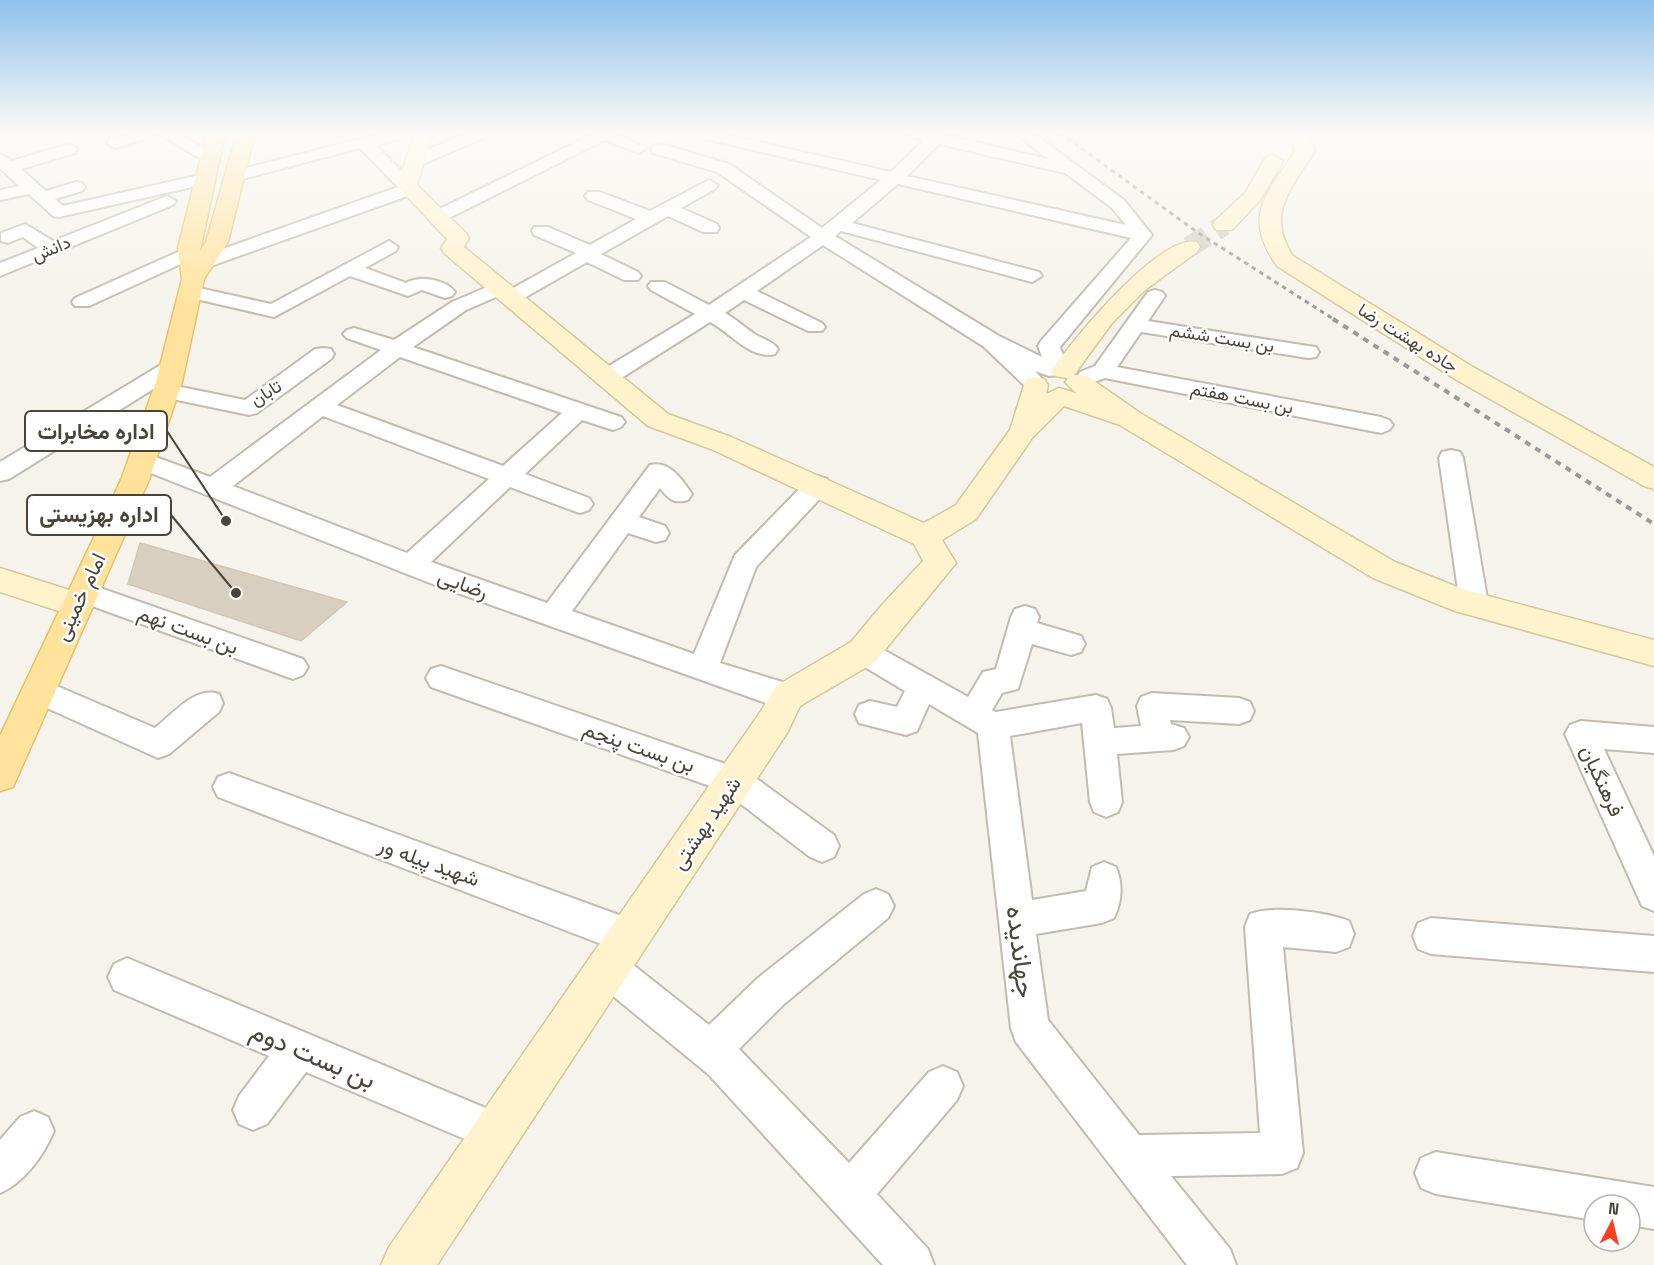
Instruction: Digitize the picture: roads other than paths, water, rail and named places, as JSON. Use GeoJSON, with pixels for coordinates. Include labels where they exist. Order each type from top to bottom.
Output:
{"type":"FeatureCollection","features":[{"type":"Feature","properties":{"kind":"main road"},"geometry":{"type":"LineString","coordinates":[[194,272],[202,192]]}},
{"type":"Feature","properties":{"kind":"main road"},"geometry":{"type":"LineString","coordinates":[[194,272],[217,242],[231,192]]}},
{"type":"Feature","properties":{"kind":"main road","name":"امام خمینی"},"geometry":{"type":"LineString","coordinates":[[4,757],[80,599],[141,460],[169,380],[194,272]]}},
{"type":"Feature","properties":{"kind":"street"},"geometry":{"type":"LineString","coordinates":[[38,192],[59,212],[158,192]]}},
{"type":"Feature","properties":{"kind":"street"},"geometry":{"type":"LineString","coordinates":[[0,195],[38,192]]}},
{"type":"Feature","properties":{"kind":"street","name":"دانش"},"geometry":{"type":"LineString","coordinates":[[0,270],[182,192]]}},
{"type":"Feature","properties":{"kind":"street"},"geometry":{"type":"LineString","coordinates":[[82,302],[194,272],[396,192]]}},
{"type":"Feature","properties":{"kind":"street"},"geometry":{"type":"LineString","coordinates":[[414,192],[458,238],[452,248],[658,420],[721,443],[818,485],[925,536],[966,512],[1023,431],[1054,379],[1104,318],[1137,285],[1190,247]]}},
{"type":"Feature","properties":{"kind":"street"},"geometry":{"type":"LineString","coordinates":[[437,217],[488,192]]}},
{"type":"Feature","properties":{"kind":"street"},"geometry":{"type":"LineString","coordinates":[[213,488],[398,348],[459,306],[505,293],[589,254],[697,192]]}},
{"type":"Feature","properties":{"kind":"street"},"geometry":{"type":"LineString","coordinates":[[765,192],[832,231],[991,341],[1054,379],[1130,419],[1384,570],[1474,604],[1654,653]]}},
{"type":"Feature","properties":{"kind":"street"},"geometry":{"type":"LineString","coordinates":[[608,377],[745,293],[832,231],[880,192]]}},
{"type":"Feature","properties":{"kind":"street"},"geometry":{"type":"LineString","coordinates":[[952,192],[1143,236]]}},
{"type":"Feature","properties":{"kind":"street"},"geometry":{"type":"LineString","coordinates":[[1103,192],[1118,204],[1143,236]]}},
{"type":"Feature","properties":{"kind":"street"},"geometry":{"type":"LineString","coordinates":[[1224,225],[1255,192]]}},
{"type":"Feature","properties":{"kind":"street","name":"جاده بهشت رضا"},"geometry":{"type":"LineString","coordinates":[[1280,192],[1272,206],[1268,230],[1272,245],[1285,261],[1464,373],[1654,479]]}},
{"type":"Feature","properties":{"kind":"street"},"geometry":{"type":"LineString","coordinates":[[594,196],[710,228]]}},
{"type":"Feature","properties":{"kind":"street"},"geometry":{"type":"LineString","coordinates":[[8,237],[25,230],[52,249]]}},
{"type":"Feature","properties":{"kind":"street"},"geometry":{"type":"LineString","coordinates":[[541,231],[631,276]]}},
{"type":"Feature","properties":{"kind":"street"},"geometry":{"type":"LineString","coordinates":[[832,231],[1032,276]]}},
{"type":"Feature","properties":{"kind":"street"},"geometry":{"type":"LineString","coordinates":[[1054,379],[1049,346],[1143,236]]}},
{"type":"Feature","properties":{"kind":"street"},"geometry":{"type":"LineString","coordinates":[[194,272],[274,311],[389,247]]}},
{"type":"Feature","properties":{"kind":"street"},"geometry":{"type":"LineString","coordinates":[[348,269],[408,290],[420,283],[445,292]]}},
{"type":"Feature","properties":{"kind":"street"},"geometry":{"type":"LineString","coordinates":[[658,286],[732,325],[744,337],[767,349]]}},
{"type":"Feature","properties":{"kind":"street"},"geometry":{"type":"LineString","coordinates":[[745,293],[815,327]]}},
{"type":"Feature","properties":{"kind":"street"},"geometry":{"type":"LineString","coordinates":[[1054,379],[1103,371],[1155,296]]}},
{"type":"Feature","properties":{"kind":"street","name":"بن بست ششم"},"geometry":{"type":"LineString","coordinates":[[1137,325],[1308,352]]}},
{"type":"Feature","properties":{"kind":"street"},"geometry":{"type":"LineString","coordinates":[[354,334],[613,422]]}},
{"type":"Feature","properties":{"kind":"street","name":"تابان"},"geometry":{"type":"LineString","coordinates":[[169,380],[249,408],[323,354]]}},
{"type":"Feature","properties":{"kind":"street","name":"بن بست هفتم"},"geometry":{"type":"LineString","coordinates":[[1103,371],[1381,425]]}},
{"type":"Feature","properties":{"kind":"street"},"geometry":{"type":"LineString","coordinates":[[0,473],[169,380]]}},
{"type":"Feature","properties":{"kind":"street"},"geometry":{"type":"LineString","coordinates":[[320,407],[580,504]]}},
{"type":"Feature","properties":{"kind":"street"},"geometry":{"type":"LineString","coordinates":[[411,565],[579,410]]}},
{"type":"Feature","properties":{"kind":"street"},"geometry":{"type":"LineString","coordinates":[[1451,458],[1474,604]]}},
{"type":"Feature","properties":{"kind":"street","name":"رضایی"},"geometry":{"type":"LineString","coordinates":[[141,460],[411,565],[703,669],[789,696]]}},
{"type":"Feature","properties":{"kind":"street"},"geometry":{"type":"LineString","coordinates":[[553,616],[659,471],[679,494]]}},
{"type":"Feature","properties":{"kind":"street"},"geometry":{"type":"LineString","coordinates":[[703,669],[744,562],[818,485]]}},
{"type":"Feature","properties":{"kind":"street"},"geometry":{"type":"LineString","coordinates":[[622,521],[656,533]]}},
{"type":"Feature","properties":{"kind":"street","name":"شهید بهشتی"},"geometry":{"type":"LineString","coordinates":[[416,1261],[498,1133],[735,781],[789,696],[863,652],[892,615],[940,563],[925,536]]}},
{"type":"Feature","properties":{"kind":"street"},"geometry":{"type":"LineString","coordinates":[[0,580],[80,599]]}},
{"type":"Feature","properties":{"kind":"street","name":"بن بست نهم"},"geometry":{"type":"LineString","coordinates":[[80,599],[293,667]]}},
{"type":"Feature","properties":{"kind":"street"},"geometry":{"type":"LineString","coordinates":[[983,720],[993,681],[1008,680],[1023,624],[1071,644]]}},
{"type":"Feature","properties":{"kind":"street"},"geometry":{"type":"LineString","coordinates":[[863,652],[983,720],[1096,708],[1106,802]]}},
{"type":"Feature","properties":{"kind":"street","name":"بن بست پنجم"},"geometry":{"type":"LineString","coordinates":[[441,678],[735,781],[822,846]]}},
{"type":"Feature","properties":{"kind":"street"},"geometry":{"type":"LineString","coordinates":[[870,714],[906,722],[922,686]]}},
{"type":"Feature","properties":{"kind":"street"},"geometry":{"type":"LineString","coordinates":[[38,690],[158,744],[208,703]]}},
{"type":"Feature","properties":{"kind":"street"},"geometry":{"type":"LineString","coordinates":[[1100,742],[1166,737],[1152,706],[1239,711]]}},
{"type":"Feature","properties":{"kind":"street","name":"جهاندیده"},"geometry":{"type":"LineString","coordinates":[[983,720],[1017,920],[1030,1028],[1214,1265]]}},
{"type":"Feature","properties":{"kind":"street","name":"فرهنگیان"},"geometry":{"type":"LineString","coordinates":[[1649,875],[1581,734],[1654,740]]}},
{"type":"Feature","properties":{"kind":"street","name":"شهید پیله ور"},"geometry":{"type":"LineString","coordinates":[[229,787],[620,953],[710,1051],[722,1060],[849,1195],[902,1261]]}},
{"type":"Feature","properties":{"kind":"street"},"geometry":{"type":"LineString","coordinates":[[1017,920],[1102,906],[1104,879]]}},
{"type":"Feature","properties":{"kind":"street"},"geometry":{"type":"LineString","coordinates":[[710,1051],[771,991],[876,906]]}},
{"type":"Feature","properties":{"kind":"street"},"geometry":{"type":"LineString","coordinates":[[1130,1156],[1282,1153],[1263,927],[1336,934]]}},
{"type":"Feature","properties":{"kind":"street"},"geometry":{"type":"LineString","coordinates":[[1431,936],[1654,954]]}},
{"type":"Feature","properties":{"kind":"street","name":"بن بست دوم"},"geometry":{"type":"LineString","coordinates":[[128,977],[498,1133]]}},
{"type":"Feature","properties":{"kind":"street"},"geometry":{"type":"LineString","coordinates":[[253,1110],[298,1049]]}},
{"type":"Feature","properties":{"kind":"street"},"geometry":{"type":"LineString","coordinates":[[849,1195],[943,1086]]}},
{"type":"Feature","properties":{"kind":"street"},"geometry":{"type":"LineString","coordinates":[[0,1172],[34,1131]]}},
{"type":"Feature","properties":{"kind":"street"},"geometry":{"type":"LineString","coordinates":[[1436,1173],[1654,1208]]}},
{"type":"Feature","properties":{"kind":"tunnel"},"geometry":{"type":"LineString","coordinates":[[1189,247],[1224,225]]}},
{"type":"Feature","properties":{"kind":"railway"},"geometry":{"type":"LineString","coordinates":[[1142,192],[1197,232],[1335,320]]}},
{"type":"Feature","properties":{"kind":"railway"},"geometry":{"type":"LineString","coordinates":[[1333,319],[1654,524]]}},
{"type":"Feature","properties":{"kind":"place","name":"اداره مخابرات"},"geometry":{"type":"Point","coordinates":[226,521]}},
{"type":"Feature","properties":{"kind":"place","name":"اداره بهزیستی"},"geometry":{"type":"Point","coordinates":[236,593]}}]}
